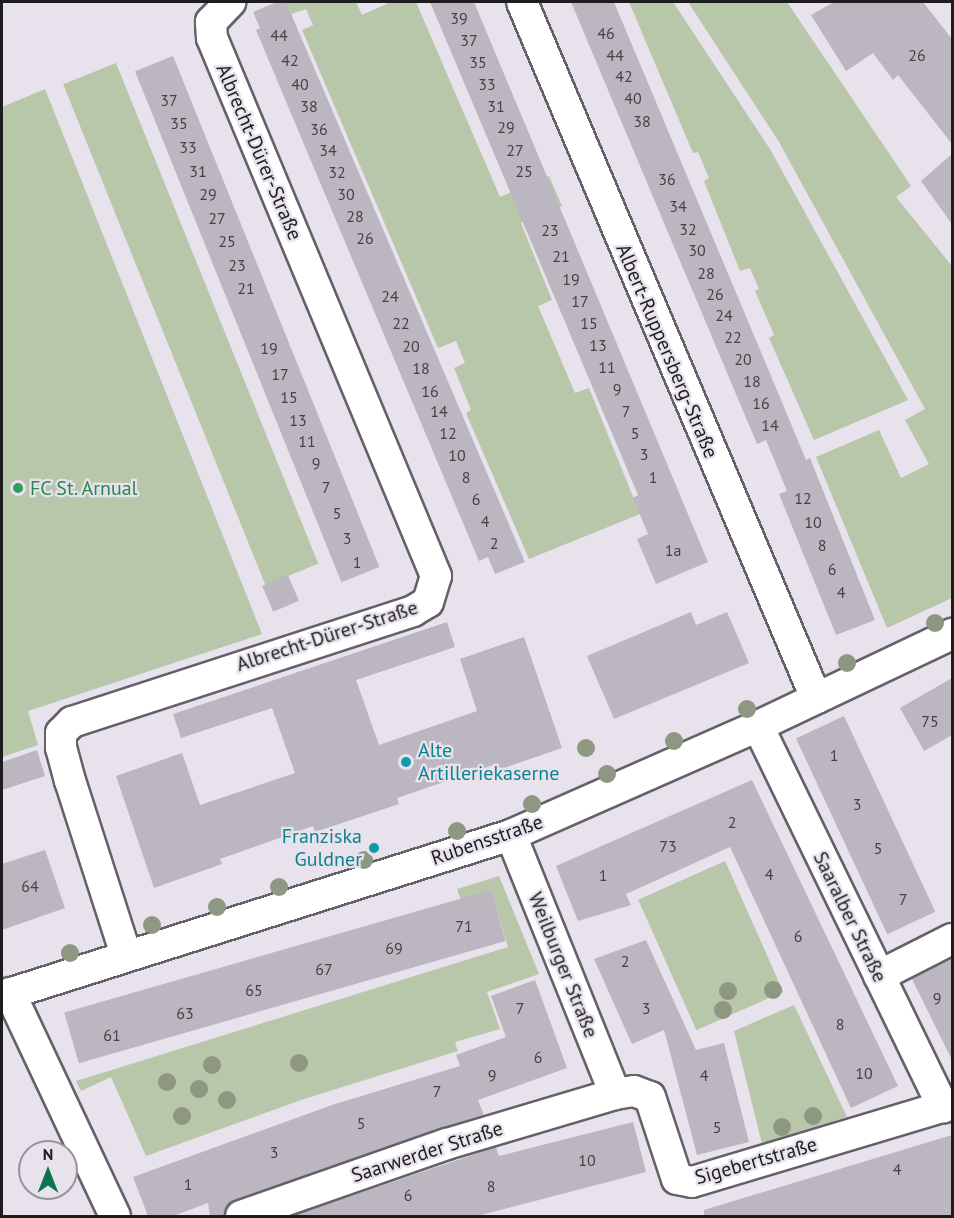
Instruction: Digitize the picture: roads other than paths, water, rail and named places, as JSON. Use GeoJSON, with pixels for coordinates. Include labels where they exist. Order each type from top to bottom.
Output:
{"type":"FeatureCollection","features":[{"type":"Feature","properties":{"kind":"street","name":"Albert-Ruppersberg-Straße"},"geometry":{"type":"LineString","coordinates":[[522,2],[816,698]]}},
{"type":"Feature","properties":{"kind":"street","name":"Albrecht-Dürer-Straße"},"geometry":{"type":"LineString","coordinates":[[126,955],[67,770],[62,733],[72,722],[413,611],[428,602],[436,576],[217,49],[220,12]]}},
{"type":"Feature","properties":{"kind":"street","name":"Rubensstraße"},"geometry":{"type":"LineString","coordinates":[[6,994],[511,836],[758,726],[952,634]]}},
{"type":"Feature","properties":{"kind":"street","name":"Saaralber Straße"},"geometry":{"type":"LineString","coordinates":[[758,726],[879,976],[948,1105]]}},
{"type":"Feature","properties":{"kind":"street","name":"Weilburger Straße"},"geometry":{"type":"LineString","coordinates":[[511,836],[615,1094]]}},
{"type":"Feature","properties":{"kind":"street"},"geometry":{"type":"LineString","coordinates":[[879,976],[952,939]]}},
{"type":"Feature","properties":{"kind":"street"},"geometry":{"type":"LineString","coordinates":[[6,994],[113,1215]]}},
{"type":"Feature","properties":{"kind":"street","name":"Sigebertstraße"},"geometry":{"type":"LineString","coordinates":[[615,1094],[634,1091],[650,1097],[676,1179],[692,1182],[948,1105]]}},
{"type":"Feature","properties":{"kind":"street","name":"Saarwerder Straße"},"geometry":{"type":"LineString","coordinates":[[242,1216],[447,1144],[615,1094]]}},
{"type":"Feature","properties":{"kind":"place","name":"FC St. Arnual"},"geometry":{"type":"Point","coordinates":[18,488]}},
{"type":"Feature","properties":{"kind":"place","name":"Alte Artilleriekaserne"},"geometry":{"type":"Point","coordinates":[406,762]}},
{"type":"Feature","properties":{"kind":"place","name":"Franziska Guldner"},"geometry":{"type":"Point","coordinates":[374,848]}}]}
